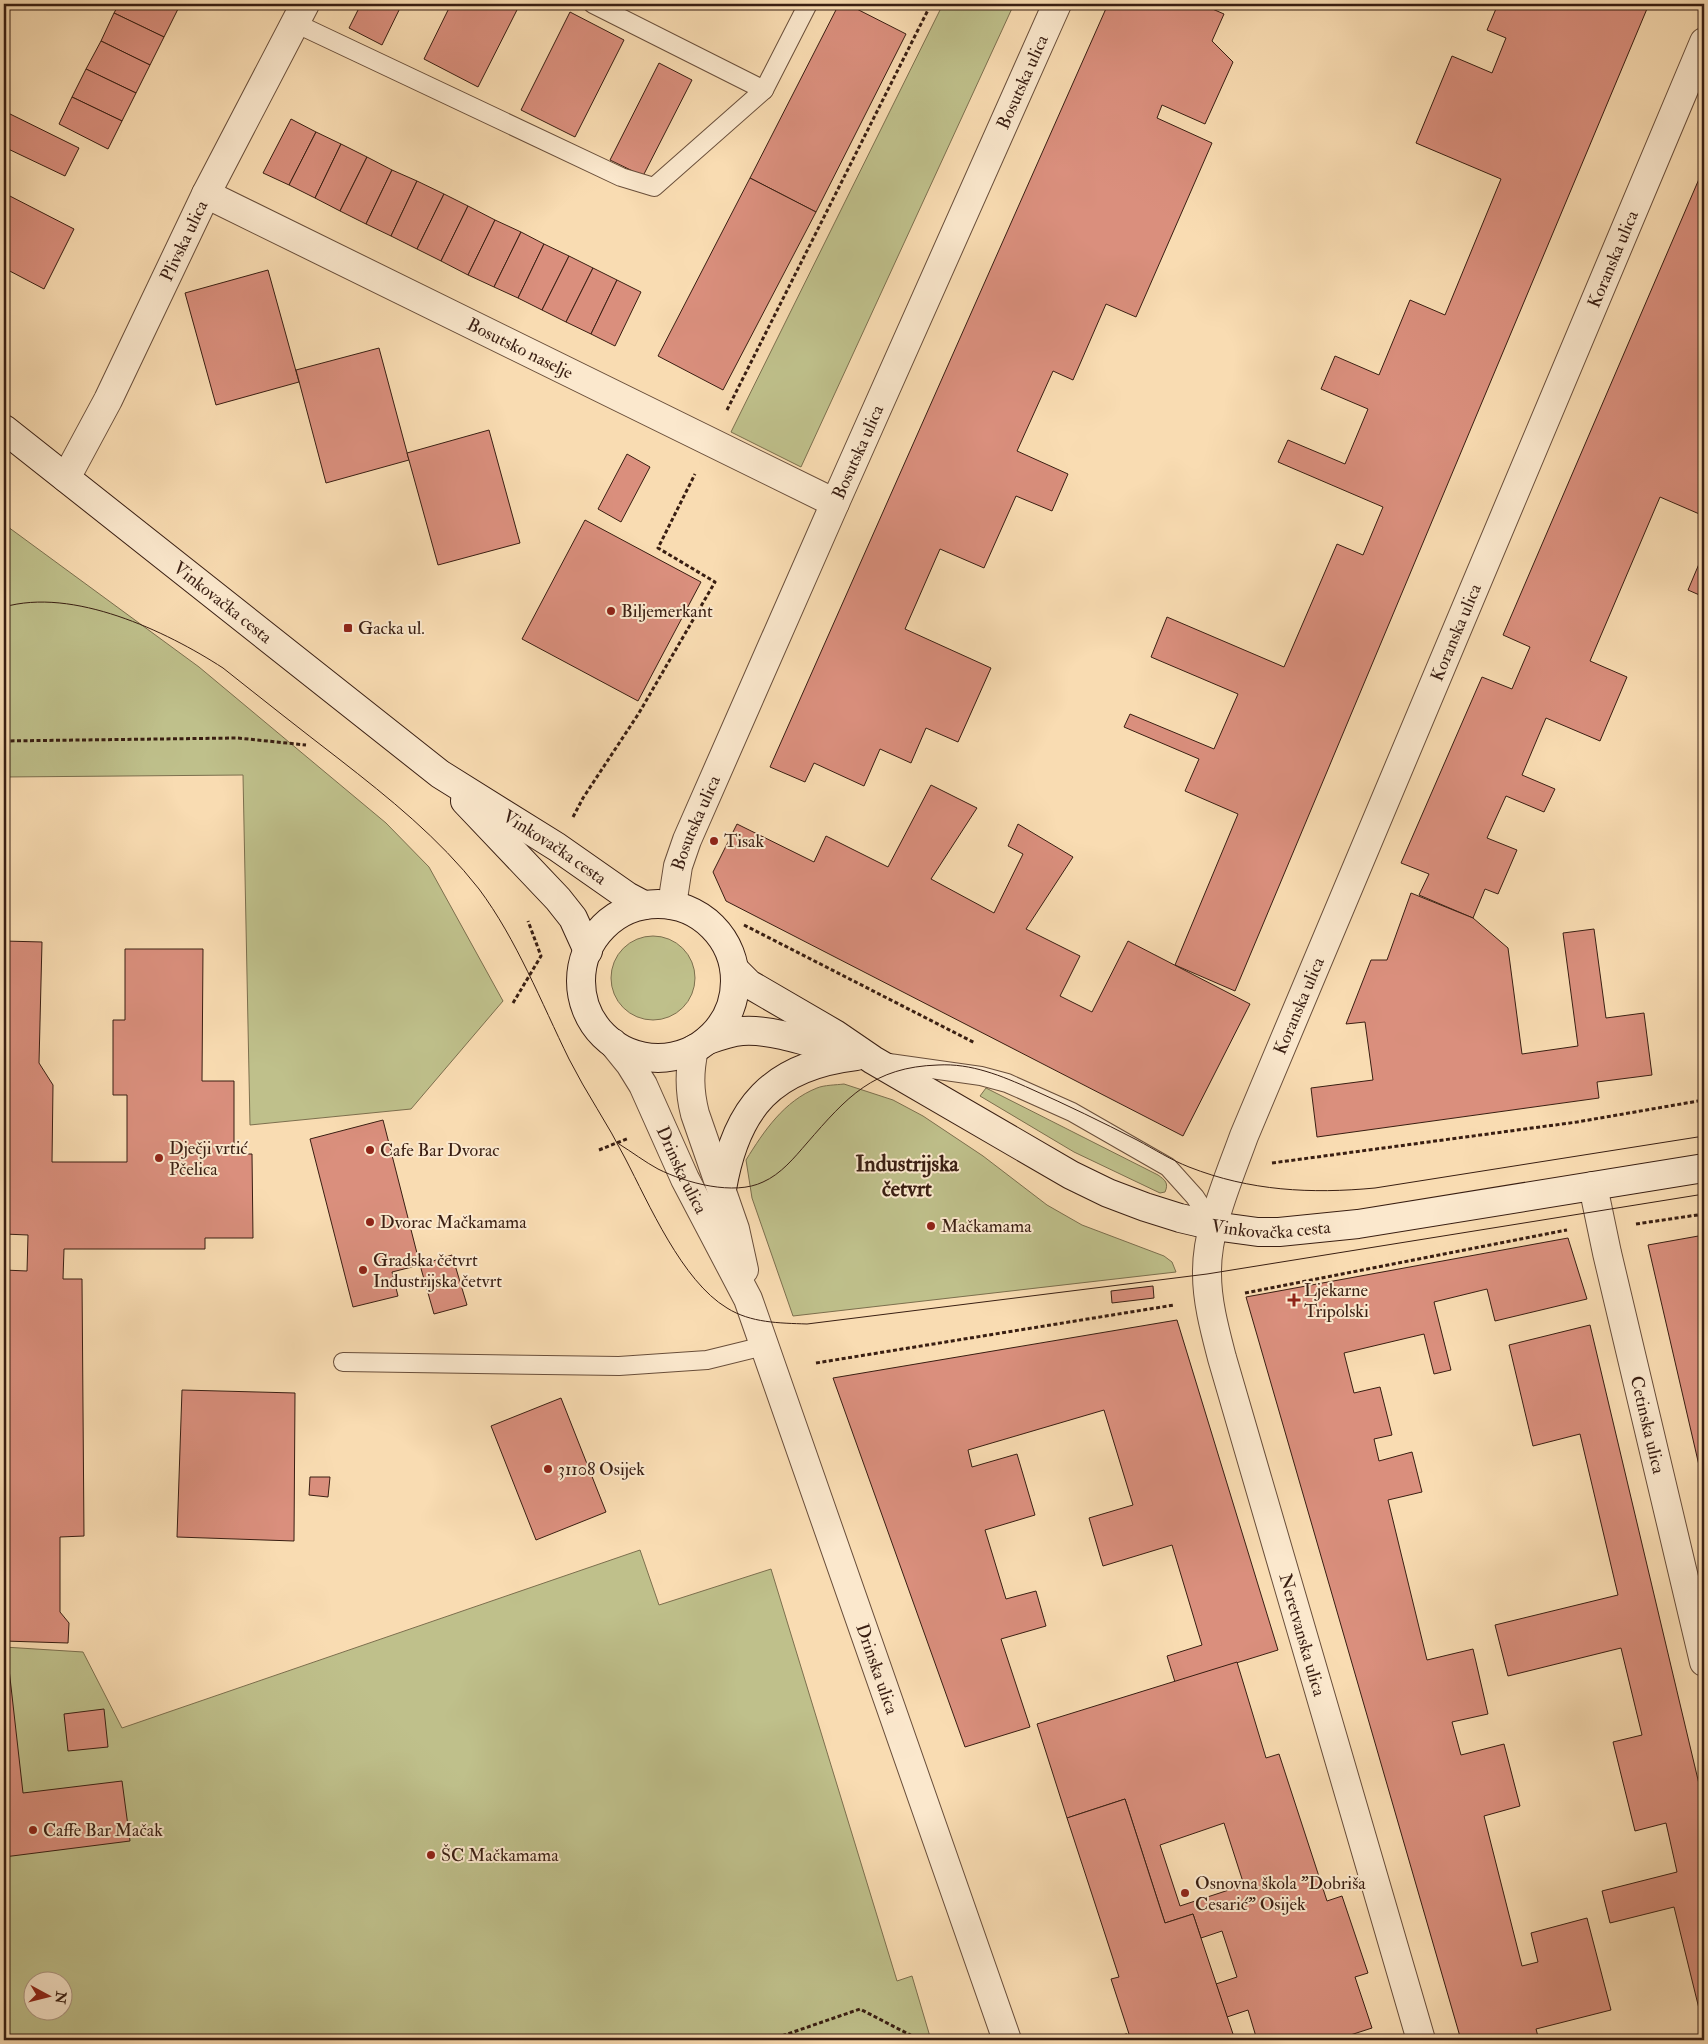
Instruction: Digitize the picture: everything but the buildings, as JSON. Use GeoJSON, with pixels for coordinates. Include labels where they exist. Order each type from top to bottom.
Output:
{"type":"FeatureCollection","features":[{"type":"Feature","properties":{"kind":"street","name":"Bosutska ulica"},"geometry":{"type":"LineString","coordinates":[[672,905],[678,866],[687,840],[834,504],[1058,4]]}},
{"type":"Feature","properties":{"kind":"street","name":"Plivska ulica"},"geometry":{"type":"LineString","coordinates":[[66,478],[108,400],[206,194],[300,14]]}},
{"type":"Feature","properties":{"kind":"street","name":"Koranska ulica"},"geometry":{"type":"LineString","coordinates":[[1214,1226],[1235,1162],[1704,42]]}},
{"type":"Feature","properties":{"kind":"street","name":"Bosutsko naselje"},"geometry":{"type":"LineString","coordinates":[[206,194],[834,504]]}},
{"type":"Feature","properties":{"kind":"street","name":"Vinkovačka cesta"},"geometry":{"type":"LineString","coordinates":[[4,429],[440,774],[557,847],[621,892],[644,905]]}},
{"type":"Feature","properties":{"kind":"street","name":"Vinkovačka cesta"},"geometry":{"type":"LineString","coordinates":[[440,774],[573,918],[588,950]]}},
{"type":"Feature","properties":{"kind":"street"},"geometry":{"type":"LineString","coordinates":[[644,905],[672,905],[695,913],[714,927],[728,946],[735,970],[734,996],[725,1020],[701,1045],[678,1055],[661,1058],[644,1057],[628,1052],[613,1043],[598,1029],[588,1011],[582,991],[582,977],[588,950],[597,934],[610,921],[627,911],[644,905]]}},
{"type":"Feature","properties":{"kind":"street","name":"Vinkovačka cesta"},"geometry":{"type":"LineString","coordinates":[[735,970],[749,984],[815,1021],[864,1058],[1071,1174],[1100,1189],[1145,1207],[1214,1226],[1258,1232],[1308,1230],[1358,1224],[1704,1168]]}},
{"type":"Feature","properties":{"kind":"street","name":"Vinkovačka cesta"},"geometry":{"type":"LineString","coordinates":[[701,1045],[727,1033],[759,1032],[864,1058]]}},
{"type":"Feature","properties":{"kind":"street","name":"Drinska ulica"},"geometry":{"type":"LineString","coordinates":[[613,1043],[630,1064],[643,1085],[685,1179],[748,1299],[1007,2040]]}},
{"type":"Feature","properties":{"kind":"street","name":"Drinska ulica"},"geometry":{"type":"LineString","coordinates":[[701,1045],[689,1081],[691,1099],[734,1229],[748,1299]]}},
{"type":"Feature","properties":{"kind":"street"},"geometry":{"type":"LineString","coordinates":[[722,1189],[726,1161],[736,1134],[746,1115],[770,1087],[785,1076],[806,1067],[823,1062],[864,1058]]}},
{"type":"Feature","properties":{"kind":"street","name":"Cetinska ulica"},"geometry":{"type":"LineString","coordinates":[[1594,1186],[1602,1229],[1704,1662]]}},
{"type":"Feature","properties":{"kind":"street","name":"Neretvanska ulica"},"geometry":{"type":"LineString","coordinates":[[1214,1226],[1207,1274],[1209,1299],[1222,1358],[1421,2040]]}},
{"type":"Feature","properties":{"kind":"lane"},"geometry":{"type":"LineString","coordinates":[[593,4],[764,90]]}},
{"type":"Feature","properties":{"kind":"lane"},"geometry":{"type":"LineString","coordinates":[[300,14],[621,177],[654,187],[764,90],[808,4]]}},
{"type":"Feature","properties":{"kind":"lane"},"geometry":{"type":"LineString","coordinates":[[864,1058],[981,1076],[1026,1091],[1072,1112],[1168,1167],[1195,1197],[1214,1226]]}},
{"type":"Feature","properties":{"kind":"lane"},"geometry":{"type":"LineString","coordinates":[[343,1362],[619,1366],[708,1360],[764,1346]]}},
{"type":"Feature","properties":{"kind":"path"},"geometry":{"type":"LineString","coordinates":[[557,847],[583,798],[638,713],[715,582],[658,548],[930,4]]}},
{"type":"Feature","properties":{"kind":"path"},"geometry":{"type":"LineString","coordinates":[[4,742],[238,738],[306,745]]}},
{"type":"Feature","properties":{"kind":"path"},"geometry":{"type":"LineString","coordinates":[[513,1003],[541,956],[522,906],[538,878]]}},
{"type":"Feature","properties":{"kind":"path"},"geometry":{"type":"LineString","coordinates":[[744,924],[981,1046]]}},
{"type":"Feature","properties":{"kind":"path"},"geometry":{"type":"LineString","coordinates":[[1235,1162],[1263,1164],[1285,1162],[1577,1122],[1704,1100]]}},
{"type":"Feature","properties":{"kind":"path"},"geometry":{"type":"LineString","coordinates":[[816,1363],[1209,1299],[1563,1230],[1602,1229],[1704,1214]]}},
{"type":"Feature","properties":{"kind":"path"},"geometry":{"type":"LineString","coordinates":[[770,2040],[860,2009],[920,2040]]}},
{"type":"Feature","properties":{"kind":"path"},"geometry":{"type":"LineString","coordinates":[[1111,2040],[1129,2034]]}},
{"type":"Feature","properties":{"kind":"green space"},"geometry":{"type":"Polygon","coordinates":[[[943,4],[1014,4],[801,467],[731,432],[943,4]]]}},
{"type":"Feature","properties":{"kind":"green space"},"geometry":{"type":"Polygon","coordinates":[[[4,524],[199,667],[386,823],[429,867],[503,1001],[411,1109],[250,1125],[243,775],[4,777],[4,524]]]}},
{"type":"Feature","properties":{"kind":"green space"},"geometry":{"type":"Polygon","coordinates":[[[653,936],[669,939],[683,948],[692,962],[695,978],[692,994],[683,1008],[669,1017],[653,1020],[637,1017],[623,1008],[614,994],[611,978],[614,962],[623,948],[637,939],[653,936]]]}},
{"type":"Feature","properties":{"kind":"green space"},"geometry":{"type":"Polygon","coordinates":[[[844,1084],[893,1100],[923,1116],[983,1156],[1047,1205],[1082,1225],[1164,1256],[1172,1262],[1176,1272],[793,1316],[752,1198],[746,1160],[776,1118],[795,1101],[820,1087],[844,1084]]]}},
{"type":"Feature","properties":{"kind":"green space"},"geometry":{"type":"Polygon","coordinates":[[[986,1088],[1158,1175],[1166,1182],[1165,1192],[1160,1193],[1074,1152],[980,1096],[986,1088]]]}},
{"type":"Feature","properties":{"kind":"green space","name":"ŠC Mačkamama"},"geometry":{"type":"Polygon","coordinates":[[[640,1550],[659,1605],[771,1569],[897,1981],[912,1976],[931,2040],[4,2040],[4,1647],[83,1652],[122,1728],[640,1550]]]}},
{"type":"Feature","properties":{"kind":"tram line"},"geometry":{"type":"LineString","coordinates":[[4,607],[31,602],[59,603],[89,608],[118,616],[174,640],[223,668],[413,819],[464,870],[493,909],[517,950],[576,1072],[681,1261],[695,1280],[711,1296],[727,1308],[746,1317],[766,1321],[807,1324],[1207,1274],[1704,1194]]}},
{"type":"Feature","properties":{"kind":"tram line"},"geometry":{"type":"LineString","coordinates":[[619,1144],[658,1169],[682,1179],[724,1188],[751,1186],[770,1179],[781,1170],[835,1112],[863,1088],[879,1078],[896,1072],[915,1067],[938,1065],[974,1068],[1009,1079],[1189,1167],[1235,1181],[1281,1189],[1328,1191],[1375,1188],[1704,1136]]}},
{"type":"Feature","properties":{"kind":"place","name":"Biljemerkant"},"geometry":{"type":"Point","coordinates":[611,611]}},
{"type":"Feature","properties":{"kind":"place","name":"Gacka ul."},"geometry":{"type":"Point","coordinates":[348,628]}},
{"type":"Feature","properties":{"kind":"place","name":"Tisak"},"geometry":{"type":"Point","coordinates":[714,841]}},
{"type":"Feature","properties":{"kind":"place","name":"Cafe Bar Dvorac"},"geometry":{"type":"Point","coordinates":[370,1150]}},
{"type":"Feature","properties":{"kind":"place","name":"Dječji vrtić Pčelica"},"geometry":{"type":"Point","coordinates":[159,1158]}},
{"type":"Feature","properties":{"kind":"place","name":"Dvorac Mačkamama"},"geometry":{"type":"Point","coordinates":[370,1222]}},
{"type":"Feature","properties":{"kind":"place","name":"Mačkamama"},"geometry":{"type":"Point","coordinates":[931,1226]}},
{"type":"Feature","properties":{"kind":"place","name":"Gradska četvrt Industrijska četvrt"},"geometry":{"type":"Point","coordinates":[363,1270]}},
{"type":"Feature","properties":{"kind":"place","name":"Ljekarne Tripolski"},"geometry":{"type":"Point","coordinates":[1294,1300]}},
{"type":"Feature","properties":{"kind":"place","name":"31108 Osijek"},"geometry":{"type":"Point","coordinates":[548,1469]}},
{"type":"Feature","properties":{"kind":"place","name":"Caffe Bar Mačak"},"geometry":{"type":"Point","coordinates":[33,1830]}},
{"type":"Feature","properties":{"kind":"place","name":"ŠC Mačkamama"},"geometry":{"type":"Point","coordinates":[431,1855]}},
{"type":"Feature","properties":{"kind":"place","name":"Osnovna škola \"Dobriša Cesarić\" Osijek"},"geometry":{"type":"Point","coordinates":[1185,1893]}},
{"type":"Feature","properties":{"kind":"district","name":"Industrijska četvrt"},"geometry":{"type":"Point","coordinates":[907,1176]}}]}
